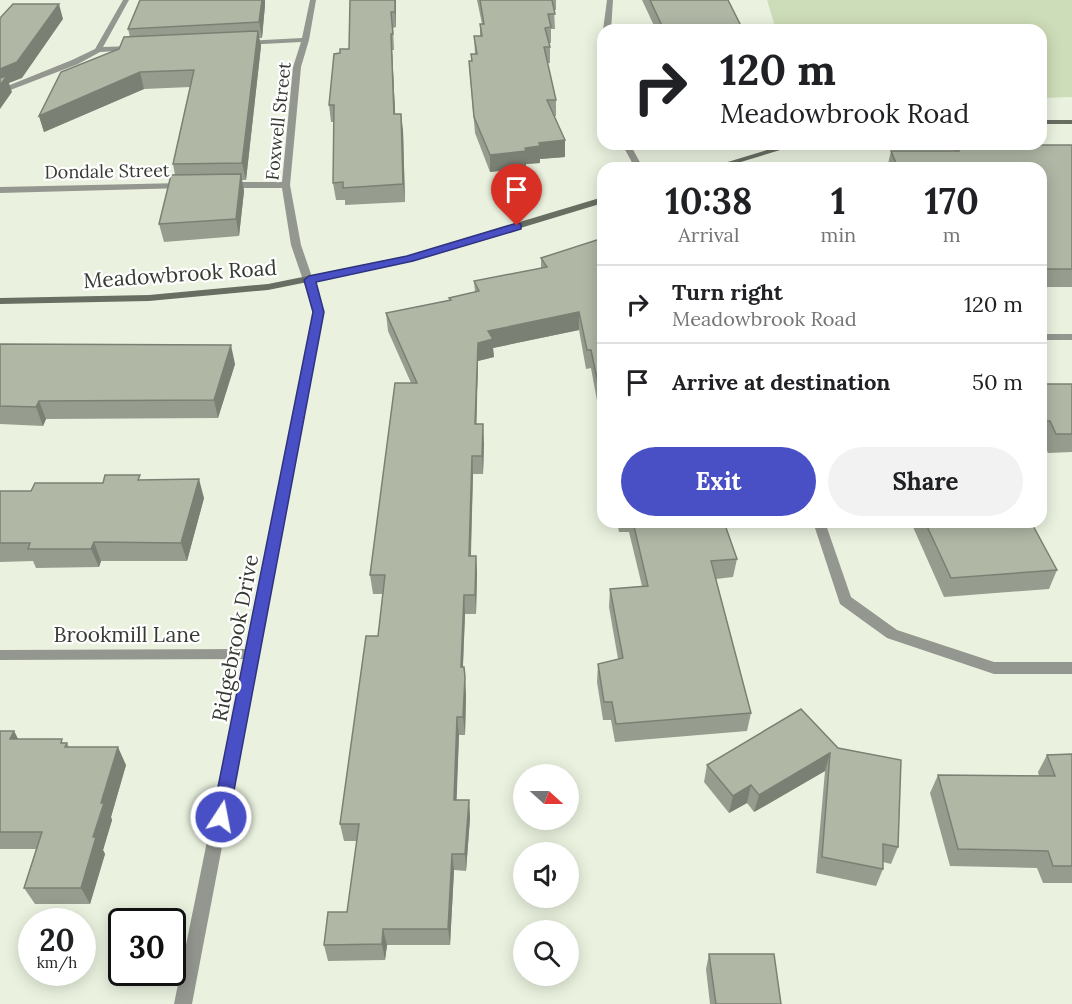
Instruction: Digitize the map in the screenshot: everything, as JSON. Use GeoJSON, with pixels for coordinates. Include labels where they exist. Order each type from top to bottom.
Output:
{"type":"FeatureCollection","features":[{"type":"Feature","properties":{"kind":"street"},"geometry":{"type":"LineString","coordinates":[[98,50],[126,0]]}},
{"type":"Feature","properties":{"kind":"street","name":"Foxwell Street"},"geometry":{"type":"LineString","coordinates":[[309,280],[296,245],[286,185],[297,67],[313,0]]}},
{"type":"Feature","properties":{"kind":"street"},"geometry":{"type":"LineString","coordinates":[[608,24],[610,0]]}},
{"type":"Feature","properties":{"kind":"street"},"geometry":{"type":"LineString","coordinates":[[236,44],[305,40]]}},
{"type":"Feature","properties":{"kind":"street"},"geometry":{"type":"LineString","coordinates":[[0,92],[75,62],[98,50],[144,48]]}},
{"type":"Feature","properties":{"kind":"street"},"geometry":{"type":"LineString","coordinates":[[1047,122],[1072,122]]}},
{"type":"Feature","properties":{"kind":"street"},"geometry":{"type":"LineString","coordinates":[[733,162],[775,150]]}},
{"type":"Feature","properties":{"kind":"street"},"geometry":{"type":"LineString","coordinates":[[217,185],[286,185]]}},
{"type":"Feature","properties":{"kind":"street","name":"Dondale Street"},"geometry":{"type":"LineString","coordinates":[[0,190],[195,186]]}},
{"type":"Feature","properties":{"kind":"street","name":"Meadowbrook Road"},"geometry":{"type":"LineString","coordinates":[[0,302],[149,298],[256,289],[409,259],[597,202]]}},
{"type":"Feature","properties":{"kind":"street","name":"Ridgebrook Drive"},"geometry":{"type":"LineString","coordinates":[[183,1004],[254,654],[319,312],[309,280]]}},
{"type":"Feature","properties":{"kind":"street"},"geometry":{"type":"LineString","coordinates":[[1047,338],[1072,337]]}},
{"type":"Feature","properties":{"kind":"street"},"geometry":{"type":"LineString","coordinates":[[821,528],[845,600],[892,634],[994,668],[1072,668]]}},
{"type":"Feature","properties":{"kind":"street","name":"Brookmill Lane"},"geometry":{"type":"LineString","coordinates":[[0,656],[254,654]]}},
{"type":"Feature","properties":{"kind":"green space"},"geometry":{"type":"Polygon","coordinates":[[[767,0],[1072,0],[1072,97],[1047,98],[1047,24],[774,24],[767,0]]]}},
{"type":"Feature","properties":{"kind":"building"},"geometry":{"type":"Polygon","coordinates":[[[140,0],[262,0],[259,22],[128,29],[140,0]]]}},
{"type":"Feature","properties":{"kind":"building"},"geometry":{"type":"Polygon","coordinates":[[[350,0],[395,0],[395,12],[391,12],[394,114],[401,114],[403,184],[343,188],[343,182],[333,183],[334,105],[329,105],[334,54],[340,53],[340,49],[349,49],[350,0]]]}},
{"type":"Feature","properties":{"kind":"building"},"geometry":{"type":"Polygon","coordinates":[[[480,0],[552,0],[555,14],[548,14],[551,27],[545,28],[550,47],[544,47],[556,100],[547,100],[565,140],[539,143],[540,146],[525,148],[526,151],[490,155],[474,117],[469,61],[472,61],[471,54],[477,54],[474,36],[482,36],[480,24],[484,24],[480,0]]]}},
{"type":"Feature","properties":{"kind":"building"},"geometry":{"type":"Polygon","coordinates":[[[650,0],[728,0],[740,24],[661,24],[650,0]]]}},
{"type":"Feature","properties":{"kind":"building"},"geometry":{"type":"Polygon","coordinates":[[[13,4],[59,4],[17,62],[0,69],[0,18],[13,4]]]}},
{"type":"Feature","properties":{"kind":"building"},"geometry":{"type":"Polygon","coordinates":[[[258,31],[242,163],[173,164],[194,70],[140,72],[39,116],[61,72],[119,49],[124,37],[258,31]]]}},
{"type":"Feature","properties":{"kind":"building"},"geometry":{"type":"Polygon","coordinates":[[[7,76],[0,85],[0,78],[7,76]]]}},
{"type":"Feature","properties":{"kind":"building"},"geometry":{"type":"Polygon","coordinates":[[[1047,145],[1072,145],[1072,269],[1047,269],[1047,162],[896,162],[891,151],[1047,150],[1047,145]]]}},
{"type":"Feature","properties":{"kind":"building"},"geometry":{"type":"Polygon","coordinates":[[[241,174],[236,219],[159,224],[171,175],[241,174]]]}},
{"type":"Feature","properties":{"kind":"building"},"geometry":{"type":"Polygon","coordinates":[[[597,240],[597,378],[591,350],[587,350],[579,312],[488,331],[493,339],[478,343],[475,424],[483,424],[482,456],[472,456],[469,556],[476,556],[475,595],[464,595],[461,667],[464,667],[465,677],[463,717],[457,717],[454,800],[469,800],[465,854],[452,854],[448,929],[383,929],[382,944],[324,945],[328,912],[347,912],[359,824],[340,824],[366,636],[378,636],[385,575],[370,575],[395,383],[417,383],[386,313],[451,300],[449,298],[479,291],[474,281],[547,267],[541,258],[597,240]]]}},
{"type":"Feature","properties":{"kind":"building"},"geometry":{"type":"Polygon","coordinates":[[[0,344],[231,345],[214,400],[39,401],[36,407],[0,406],[0,344]]]}},
{"type":"Feature","properties":{"kind":"building"},"geometry":{"type":"Polygon","coordinates":[[[1047,384],[1072,384],[1072,434],[1056,434],[1050,421],[1047,421],[1047,384]]]}},
{"type":"Feature","properties":{"kind":"building"},"geometry":{"type":"Polygon","coordinates":[[[105,475],[140,475],[138,480],[199,479],[181,543],[94,542],[91,549],[28,549],[30,543],[0,543],[0,491],[31,491],[35,483],[103,483],[105,475]]]}},
{"type":"Feature","properties":{"kind":"building"},"geometry":{"type":"Polygon","coordinates":[[[634,528],[726,528],[737,559],[711,561],[751,713],[616,724],[612,702],[604,702],[598,664],[623,658],[610,589],[648,586],[634,528]]]}},
{"type":"Feature","properties":{"kind":"building"},"geometry":{"type":"Polygon","coordinates":[[[928,528],[1034,528],[1057,570],[951,578],[928,528]]]}},
{"type":"Feature","properties":{"kind":"building"},"geometry":{"type":"Polygon","coordinates":[[[801,709],[838,748],[901,760],[898,847],[883,844],[883,869],[822,857],[830,753],[759,795],[751,785],[733,796],[707,765],[801,709]]]}},
{"type":"Feature","properties":{"kind":"building"},"geometry":{"type":"Polygon","coordinates":[[[0,731],[14,731],[10,739],[62,739],[61,743],[67,743],[65,747],[118,747],[101,803],[104,803],[81,888],[24,888],[42,832],[0,832],[0,731]]]}},
{"type":"Feature","properties":{"kind":"building"},"geometry":{"type":"Polygon","coordinates":[[[1072,754],[1072,866],[1053,866],[1048,851],[958,849],[938,775],[1055,776],[1047,755],[1072,754]]]}},
{"type":"Feature","properties":{"kind":"building"},"geometry":{"type":"Polygon","coordinates":[[[709,954],[774,954],[781,1004],[716,1004],[709,954]]]}},
{"type":"Feature","properties":{"kind":"route"},"geometry":{"type":"LineString","coordinates":[[221,817],[319,312],[309,280],[409,259],[517,226]]}}]}
